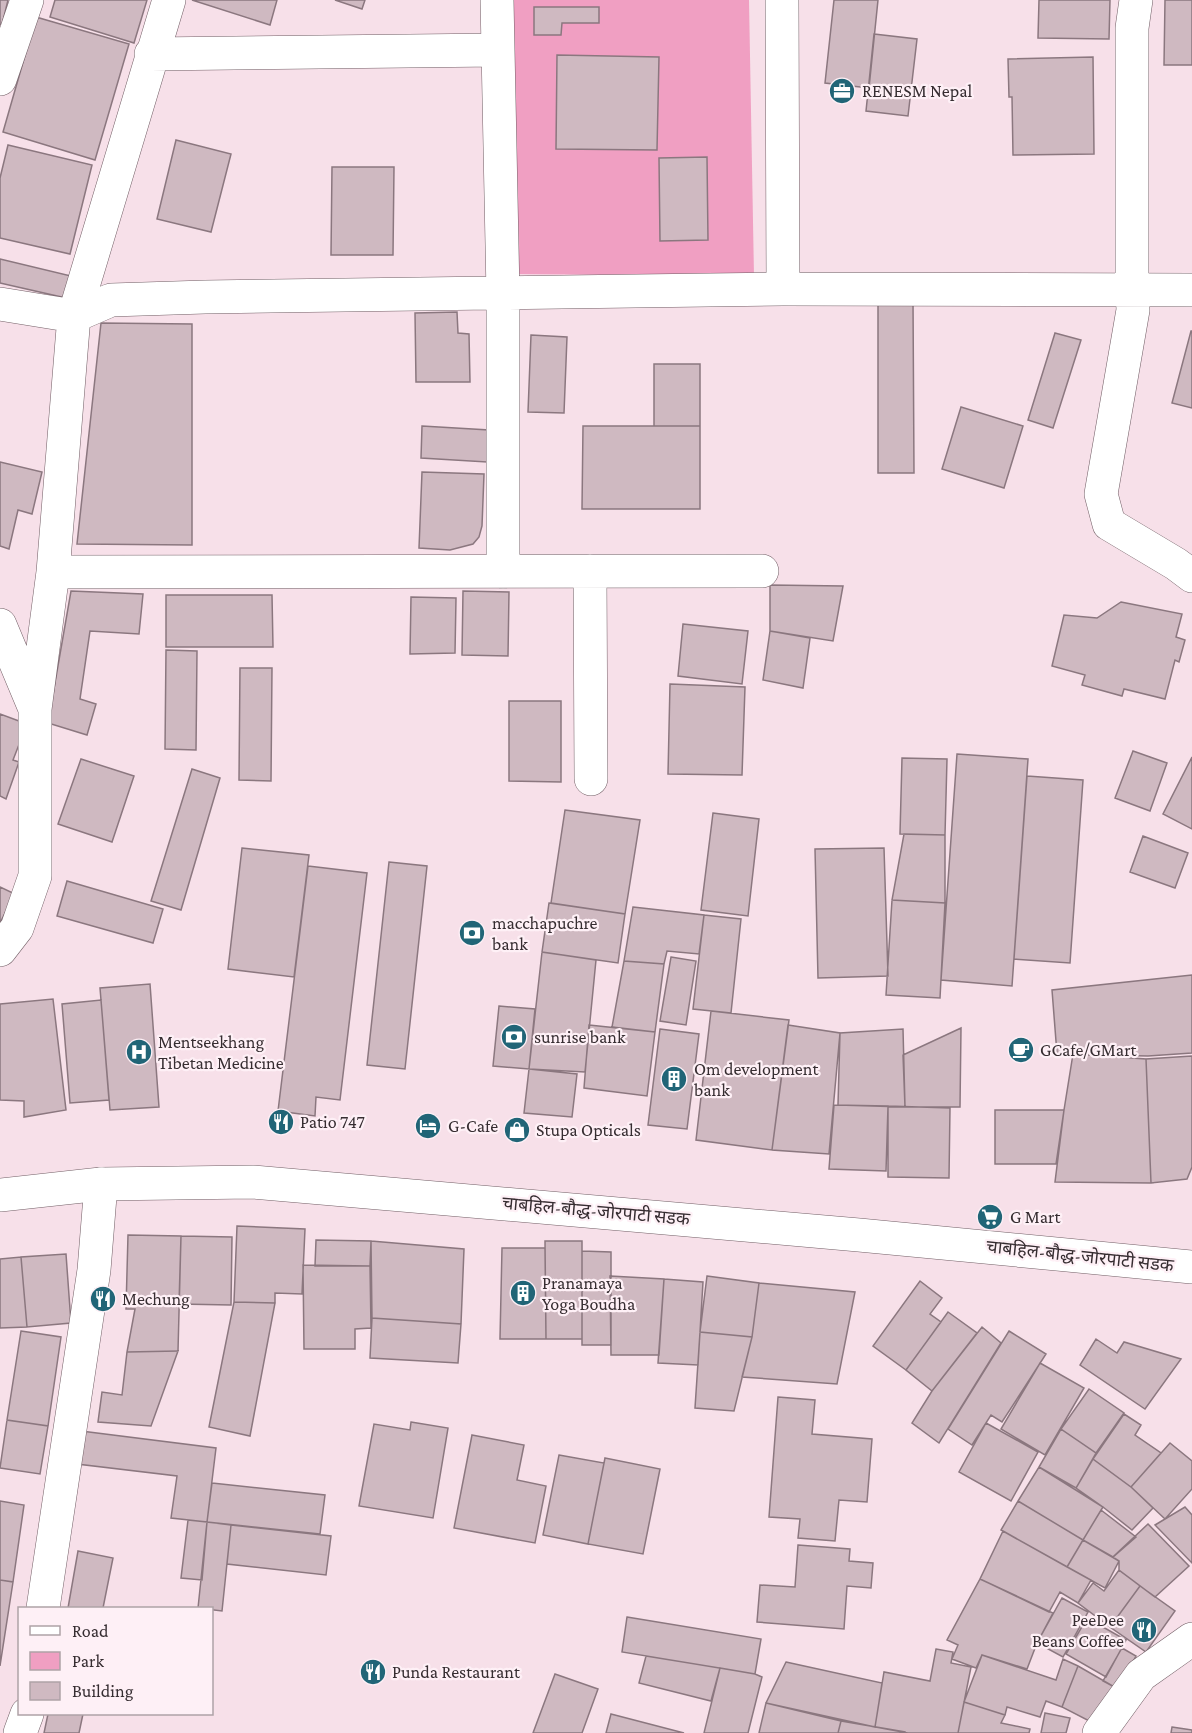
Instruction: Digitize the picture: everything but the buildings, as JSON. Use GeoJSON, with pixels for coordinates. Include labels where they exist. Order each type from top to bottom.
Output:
{"type":"FeatureCollection","features":[{"type":"Feature","properties":{"kind":"street"},"geometry":{"type":"LineString","coordinates":[[0,79],[27,0]]}},
{"type":"Feature","properties":{"kind":"street"},"geometry":{"type":"LineString","coordinates":[[0,950],[17,928],[35,876],[35,709],[53,572],[74,316],[169,0]]}},
{"type":"Feature","properties":{"kind":"street"},"geometry":{"type":"LineString","coordinates":[[497,0],[503,294],[503,572]]}},
{"type":"Feature","properties":{"kind":"street"},"geometry":{"type":"LineString","coordinates":[[782,0],[783,290]]}},
{"type":"Feature","properties":{"kind":"street"},"geometry":{"type":"LineString","coordinates":[[1136,0],[1132,28],[1132,289],[1134,310],[1101,494],[1109,524],[1192,576]]}},
{"type":"Feature","properties":{"kind":"street"},"geometry":{"type":"LineString","coordinates":[[151,54],[497,50]]}},
{"type":"Feature","properties":{"kind":"street"},"geometry":{"type":"LineString","coordinates":[[0,304],[74,316],[111,300],[205,297],[783,290],[1192,290]]}},
{"type":"Feature","properties":{"kind":"street"},"geometry":{"type":"LineString","coordinates":[[590,571],[591,779]]}},
{"type":"Feature","properties":{"kind":"street"},"geometry":{"type":"LineString","coordinates":[[53,572],[762,571]]}},
{"type":"Feature","properties":{"kind":"street"},"geometry":{"type":"LineString","coordinates":[[0,625],[35,709]]}},
{"type":"Feature","properties":{"kind":"street","name":"चाबहिल-बौद्ध-जोरपाटी सडक"},"geometry":{"type":"LineString","coordinates":[[0,1195],[101,1184],[253,1182],[859,1235],[1192,1267]]}},
{"type":"Feature","properties":{"kind":"street"},"geometry":{"type":"LineString","coordinates":[[43,1607],[94,1270],[101,1184]]}},
{"type":"Feature","properties":{"kind":"street"},"geometry":{"type":"LineString","coordinates":[[1100,1733],[1141,1675],[1192,1639]]}},
{"type":"Feature","properties":{"kind":"street"},"geometry":{"type":"LineString","coordinates":[[20,1733],[26,1715]]}},
{"type":"Feature","properties":{"kind":"green space"},"geometry":{"type":"Polygon","coordinates":[[[512,0],[749,0],[754,276],[508,274],[512,0]]]}},
{"type":"Feature","properties":{"kind":"place","name":"RENESM Nepal"},"geometry":{"type":"Point","coordinates":[842,91]}},
{"type":"Feature","properties":{"kind":"place","name":"macchapuchre bank"},"geometry":{"type":"Point","coordinates":[472,933]}},
{"type":"Feature","properties":{"kind":"place","name":"sunrise bank"},"geometry":{"type":"Point","coordinates":[514,1037]}},
{"type":"Feature","properties":{"kind":"place","name":"GCafe/GMart"},"geometry":{"type":"Point","coordinates":[1021,1050]}},
{"type":"Feature","properties":{"kind":"place","name":"Mentseekhang Tibetan Medicine"},"geometry":{"type":"Point","coordinates":[139,1052]}},
{"type":"Feature","properties":{"kind":"place","name":"Om development bank"},"geometry":{"type":"Point","coordinates":[674,1079]}},
{"type":"Feature","properties":{"kind":"place","name":"Patio 747"},"geometry":{"type":"Point","coordinates":[281,1122]}},
{"type":"Feature","properties":{"kind":"place","name":"G-Cafe"},"geometry":{"type":"Point","coordinates":[428,1126]}},
{"type":"Feature","properties":{"kind":"place","name":"Stupa Opticals"},"geometry":{"type":"Point","coordinates":[517,1130]}},
{"type":"Feature","properties":{"kind":"place","name":"G Mart"},"geometry":{"type":"Point","coordinates":[990,1217]}},
{"type":"Feature","properties":{"kind":"place","name":"Pranamaya Yoga Boudha"},"geometry":{"type":"Point","coordinates":[523,1293]}},
{"type":"Feature","properties":{"kind":"place","name":"Mechung"},"geometry":{"type":"Point","coordinates":[103,1299]}},
{"type":"Feature","properties":{"kind":"place","name":"PeeDee Beans Coffee"},"geometry":{"type":"Point","coordinates":[1144,1630]}},
{"type":"Feature","properties":{"kind":"place","name":"Punda Restaurant"},"geometry":{"type":"Point","coordinates":[373,1672]}}]}
